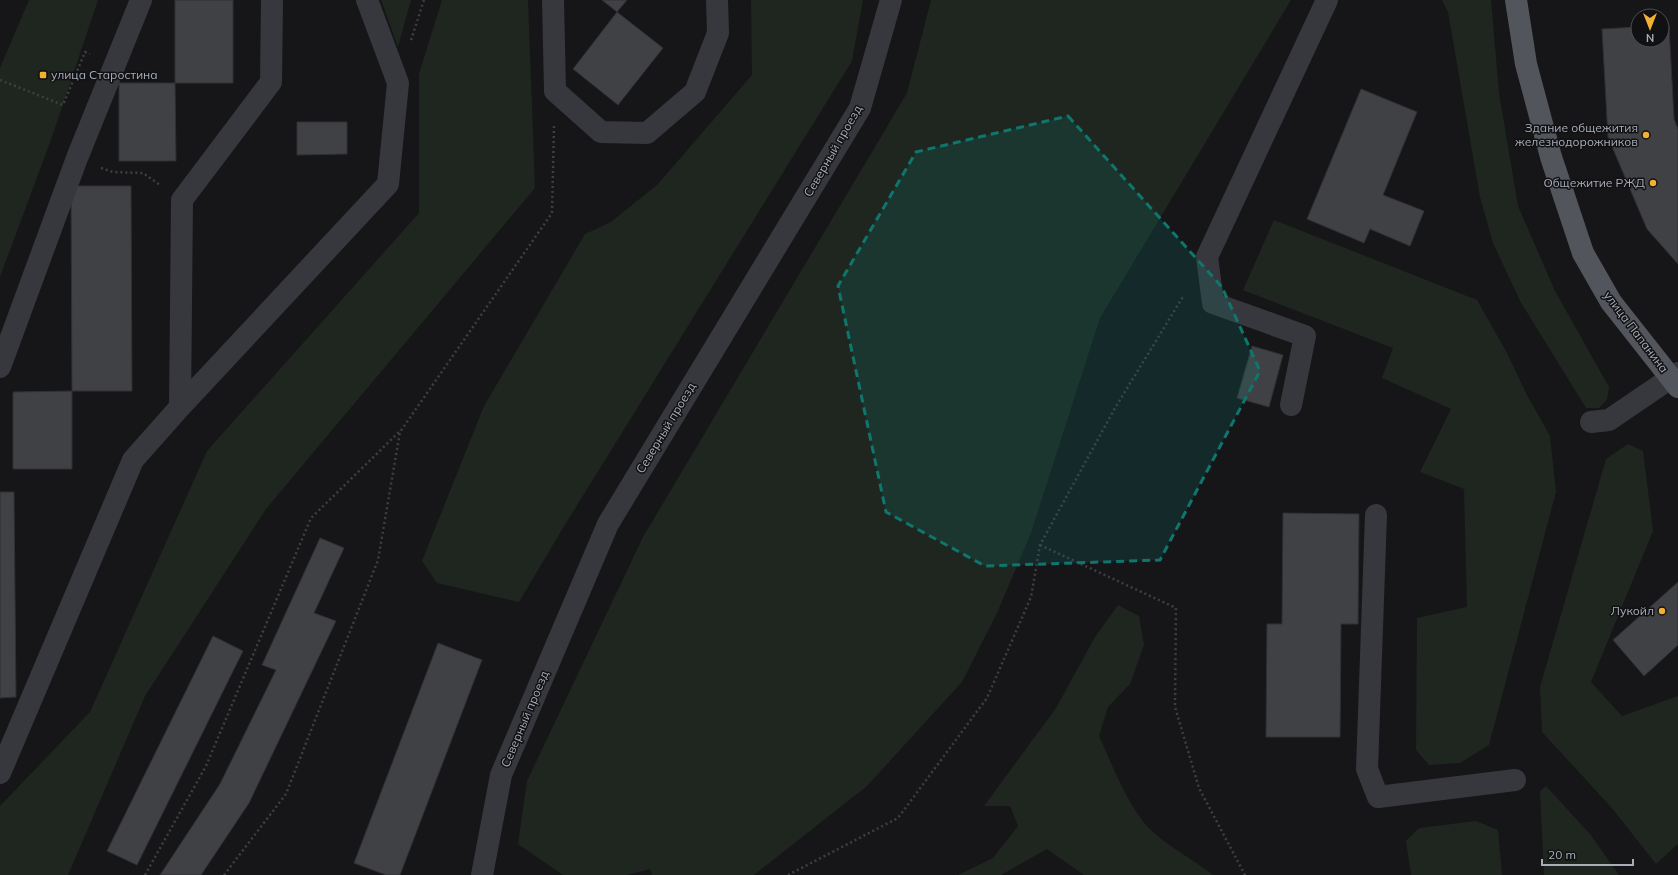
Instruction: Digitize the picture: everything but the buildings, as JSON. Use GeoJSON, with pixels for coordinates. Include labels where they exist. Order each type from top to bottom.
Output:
{"type":"FeatureCollection","features":[{"type":"Feature","properties":{"kind":"main road","name":"улица Папанина"},"geometry":{"type":"LineString","coordinates":[[1516,0],[1526,64],[1549,150],[1583,253],[1611,302],[1676,380]]}},
{"type":"Feature","properties":{"kind":"street"},"geometry":{"type":"LineString","coordinates":[[0,367],[76,158],[141,0]]}},
{"type":"Feature","properties":{"kind":"street"},"geometry":{"type":"LineString","coordinates":[[180,407],[182,200],[271,82],[272,0]]}},
{"type":"Feature","properties":{"kind":"street"},"geometry":{"type":"LineString","coordinates":[[0,773],[133,460],[180,407],[388,184],[398,83],[367,0]]}},
{"type":"Feature","properties":{"kind":"street"},"geometry":{"type":"LineString","coordinates":[[553,0],[554,91],[601,132],[647,133],[695,92],[718,33],[717,0]]}},
{"type":"Feature","properties":{"kind":"street","name":"Северный проезд"},"geometry":{"type":"LineString","coordinates":[[482,875],[501,775],[608,524],[860,108],[891,0]]}},
{"type":"Feature","properties":{"kind":"street"},"geometry":{"type":"LineString","coordinates":[[1291,405],[1305,336],[1213,303],[1207,257],[1327,0]]}},
{"type":"Feature","properties":{"kind":"street"},"geometry":{"type":"LineString","coordinates":[[1591,422],[1608,420],[1676,380]]}},
{"type":"Feature","properties":{"kind":"street"},"geometry":{"type":"LineString","coordinates":[[1376,515],[1367,769],[1378,797],[1515,780]]}},
{"type":"Feature","properties":{"kind":"path"},"geometry":{"type":"LineString","coordinates":[[0,80],[63,105],[85,52],[114,66]]}},
{"type":"Feature","properties":{"kind":"path"},"geometry":{"type":"LineString","coordinates":[[145,875],[206,766],[311,518],[400,432],[552,213],[554,91]]}},
{"type":"Feature","properties":{"kind":"path"},"geometry":{"type":"LineString","coordinates":[[76,158],[113,172],[143,173],[182,200]]}},
{"type":"Feature","properties":{"kind":"path"},"geometry":{"type":"LineString","coordinates":[[788,875],[898,818],[987,698],[1030,597],[1040,545],[1115,408],[1207,257]]}},
{"type":"Feature","properties":{"kind":"path"},"geometry":{"type":"LineString","coordinates":[[224,875],[286,794],[289,787],[378,560],[400,432]]}},
{"type":"Feature","properties":{"kind":"path"},"geometry":{"type":"LineString","coordinates":[[1040,545],[1176,608],[1175,707],[1199,788],[1245,875]]}},
{"type":"Feature","properties":{"kind":"highlighted area"},"geometry":{"type":"Polygon","coordinates":[[[1068,116],[1222,287],[1260,371],[1160,560],[985,566],[886,512],[838,286],[916,152],[1068,116]]]}},
{"type":"Feature","properties":{"kind":"shaded area"},"geometry":{"type":"Polygon","coordinates":[[[29,0],[98,0],[52,137],[0,277],[0,68],[29,0]]]}},
{"type":"Feature","properties":{"kind":"shaded area"},"geometry":{"type":"Polygon","coordinates":[[[381,0],[411,0],[398,47],[381,0]]]}},
{"type":"Feature","properties":{"kind":"shaded area"},"geometry":{"type":"Polygon","coordinates":[[[442,0],[528,0],[535,188],[266,509],[145,696],[68,875],[0,875],[0,806],[90,712],[207,451],[419,213],[419,74],[442,0]]]}},
{"type":"Feature","properties":{"kind":"shaded area"},"geometry":{"type":"Polygon","coordinates":[[[751,0],[863,0],[852,61],[563,528],[519,602],[437,583],[422,561],[484,406],[585,234],[611,222],[658,184],[752,75],[751,0]]]}},
{"type":"Feature","properties":{"kind":"shaded area"},"geometry":{"type":"Polygon","coordinates":[[[931,0],[1291,0],[1100,318],[1031,533],[997,613],[962,682],[867,786],[754,875],[652,875],[650,869],[627,875],[563,875],[518,844],[527,781],[643,537],[907,93],[931,0]]]}},
{"type":"Feature","properties":{"kind":"shaded area"},"geometry":{"type":"Polygon","coordinates":[[[1442,0],[1491,0],[1499,93],[1518,206],[1555,291],[1609,387],[1607,399],[1599,408],[1586,408],[1520,301],[1493,243],[1480,197],[1448,12],[1442,0]]]}},
{"type":"Feature","properties":{"kind":"shaded area"},"geometry":{"type":"Polygon","coordinates":[[[1274,220],[1477,300],[1506,351],[1527,395],[1550,436],[1556,492],[1489,745],[1460,763],[1429,765],[1416,750],[1417,618],[1467,607],[1464,489],[1420,472],[1451,409],[1382,378],[1393,348],[1243,290],[1274,220]]]}},
{"type":"Feature","properties":{"kind":"shaded area"},"geometry":{"type":"Polygon","coordinates":[[[1628,444],[1643,451],[1653,531],[1591,682],[1622,716],[1678,696],[1678,844],[1656,864],[1611,807],[1542,732],[1540,687],[1606,459],[1628,444]]]}},
{"type":"Feature","properties":{"kind":"shaded area"},"geometry":{"type":"Polygon","coordinates":[[[1118,605],[1139,616],[1144,645],[1130,684],[1108,707],[1099,736],[1128,799],[1143,822],[1166,842],[1213,875],[1084,875],[1047,849],[1001,875],[958,875],[993,858],[1018,826],[1010,806],[984,806],[1056,708],[1095,637],[1118,605]]]}},
{"type":"Feature","properties":{"kind":"shaded area"},"geometry":{"type":"Polygon","coordinates":[[[1546,786],[1590,834],[1619,875],[1544,875],[1540,791],[1546,786]]]}},
{"type":"Feature","properties":{"kind":"shaded area"},"geometry":{"type":"Polygon","coordinates":[[[1476,821],[1498,830],[1502,875],[1411,875],[1406,841],[1419,828],[1476,821]]]}},
{"type":"Feature","properties":{"kind":"place","name":"улица Старостина"},"geometry":{"type":"Point","coordinates":[43,75]}},
{"type":"Feature","properties":{"kind":"place","name":"Здание общежития железнодорожников"},"geometry":{"type":"Point","coordinates":[1646,135]}},
{"type":"Feature","properties":{"kind":"place","name":"Общежитие РЖД"},"geometry":{"type":"Point","coordinates":[1653,183]}},
{"type":"Feature","properties":{"kind":"place","name":"Лукойл"},"geometry":{"type":"Point","coordinates":[1662,611]}}]}
